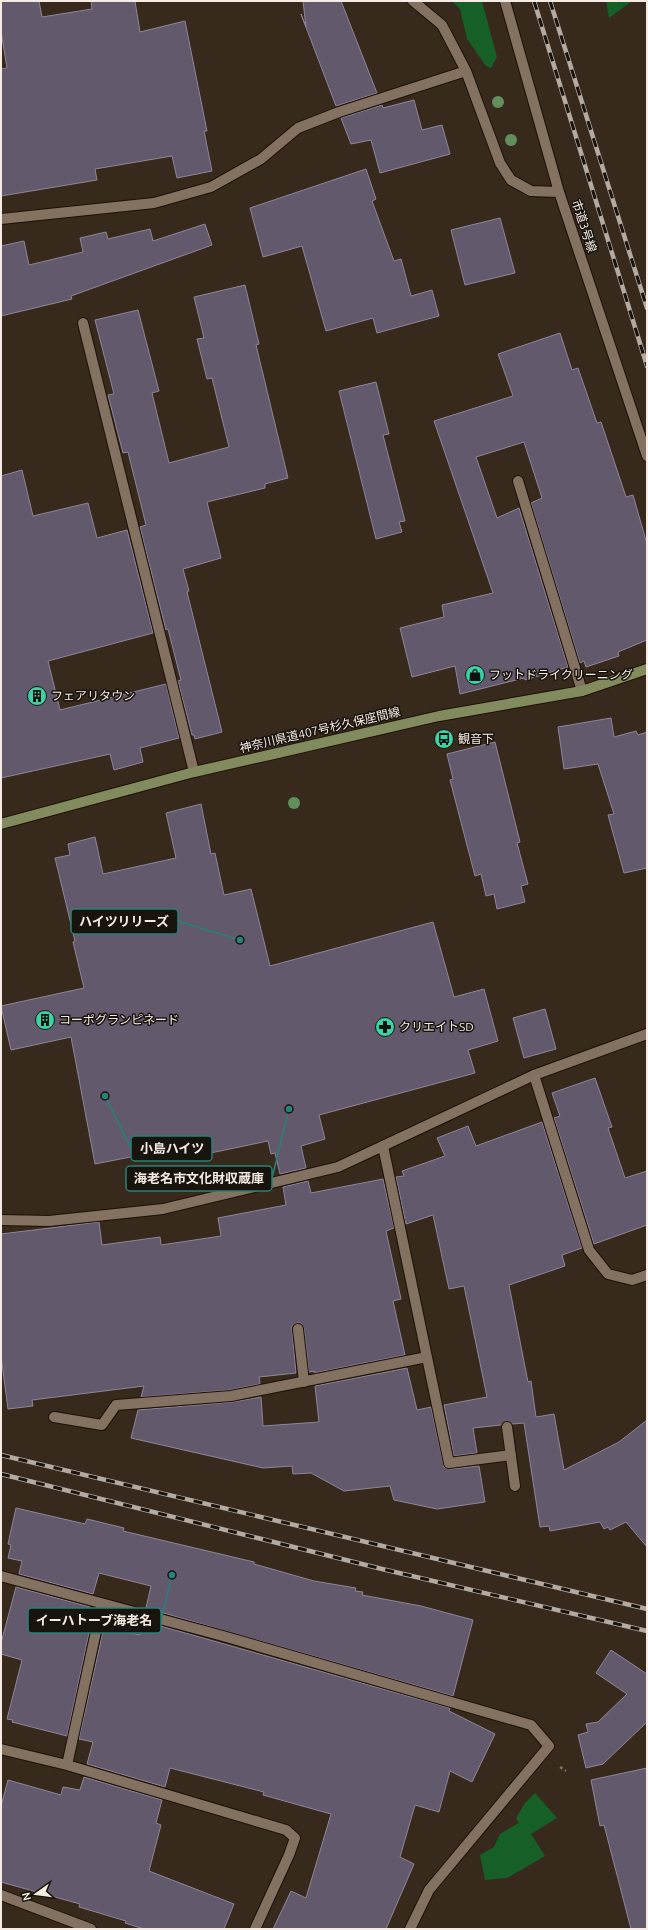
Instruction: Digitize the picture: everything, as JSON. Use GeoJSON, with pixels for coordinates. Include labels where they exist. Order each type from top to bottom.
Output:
{"type":"FeatureCollection","features":[{"type":"Feature","properties":{"kind":"main road","name":"神奈川県道407号杉久保座間線"},"geometry":{"type":"LineString","coordinates":[[1,824],[194,772],[439,716],[582,691],[647,669]]}},
{"type":"Feature","properties":{"kind":"street"},"geometry":{"type":"LineString","coordinates":[[413,1],[442,25],[466,71],[500,163],[510,180],[531,191],[559,192]]}},
{"type":"Feature","properties":{"kind":"street","name":"市道3号線"},"geometry":{"type":"LineString","coordinates":[[505,1],[559,192],[647,456]]}},
{"type":"Feature","properties":{"kind":"street"},"geometry":{"type":"LineString","coordinates":[[1,219],[154,203],[211,187],[261,159],[298,128],[339,112],[466,71]]}},
{"type":"Feature","properties":{"kind":"street"},"geometry":{"type":"LineString","coordinates":[[83,323],[194,772]]}},
{"type":"Feature","properties":{"kind":"street"},"geometry":{"type":"LineString","coordinates":[[518,481],[582,691]]}},
{"type":"Feature","properties":{"kind":"street"},"geometry":{"type":"LineString","coordinates":[[1,1220],[49,1221],[163,1209],[338,1167],[534,1075],[646,1037]]}},
{"type":"Feature","properties":{"kind":"street"},"geometry":{"type":"LineString","coordinates":[[534,1075],[589,1250],[608,1274],[632,1280],[647,1275]]}},
{"type":"Feature","properties":{"kind":"street"},"geometry":{"type":"LineString","coordinates":[[383,1146],[449,1463],[511,1455]]}},
{"type":"Feature","properties":{"kind":"street"},"geometry":{"type":"LineString","coordinates":[[298,1329],[304,1382]]}},
{"type":"Feature","properties":{"kind":"street"},"geometry":{"type":"LineString","coordinates":[[54,1417],[102,1425],[116,1405],[231,1396],[427,1357]]}},
{"type":"Feature","properties":{"kind":"street"},"geometry":{"type":"LineString","coordinates":[[507,1427],[515,1486]]}},
{"type":"Feature","properties":{"kind":"street"},"geometry":{"type":"LineString","coordinates":[[1,1576],[223,1636],[531,1725],[549,1746],[429,1890],[410,1929]]}},
{"type":"Feature","properties":{"kind":"street"},"geometry":{"type":"LineString","coordinates":[[67,1764],[102,1604]]}},
{"type":"Feature","properties":{"kind":"street"},"geometry":{"type":"LineString","coordinates":[[1,1749],[67,1764],[286,1830],[295,1838],[289,1855],[255,1929]]}},
{"type":"Feature","properties":{"kind":"street"},"geometry":{"type":"LineString","coordinates":[[1,1895],[91,1929]]}},
{"type":"Feature","properties":{"kind":"green space"},"geometry":{"type":"Polygon","coordinates":[[[452,1],[482,1],[497,57],[491,68],[486,66],[467,39],[460,9],[452,1]]]}},
{"type":"Feature","properties":{"kind":"green space"},"geometry":{"type":"Polygon","coordinates":[[[606,1],[632,1],[609,18],[606,1]]]}},
{"type":"Feature","properties":{"kind":"green space"},"geometry":{"type":"Polygon","coordinates":[[[535,1793],[557,1818],[531,1834],[545,1856],[507,1878],[485,1880],[480,1855],[494,1847],[500,1834],[519,1823],[516,1818],[525,1803],[535,1793]]]}},
{"type":"Feature","properties":{"kind":"building"},"geometry":{"type":"Polygon","coordinates":[[[1,1],[39,1],[42,17],[92,9],[91,1],[135,1],[140,32],[185,21],[207,131],[204,131],[212,171],[177,178],[172,156],[95,169],[97,180],[1,196],[1,69],[7,68],[1,31],[1,1]]]}},
{"type":"Feature","properties":{"kind":"building"},"geometry":{"type":"Polygon","coordinates":[[[303,1],[341,1],[377,93],[336,106],[301,14],[306,27],[303,1]]]}},
{"type":"Feature","properties":{"kind":"building"},"geometry":{"type":"Polygon","coordinates":[[[414,100],[422,130],[442,125],[450,154],[380,173],[371,140],[351,144],[341,118],[382,105],[383,108],[414,100]]]}},
{"type":"Feature","properties":{"kind":"building"},"geometry":{"type":"Polygon","coordinates":[[[366,169],[376,199],[372,201],[394,261],[401,259],[411,296],[432,290],[439,316],[377,333],[373,318],[326,331],[302,246],[263,257],[250,208],[366,169]]]}},
{"type":"Feature","properties":{"kind":"building"},"geometry":{"type":"Polygon","coordinates":[[[500,218],[515,273],[465,285],[451,230],[500,218]]]}},
{"type":"Feature","properties":{"kind":"building"},"geometry":{"type":"Polygon","coordinates":[[[205,224],[212,245],[71,296],[72,299],[1,316],[1,246],[24,241],[29,265],[83,252],[80,238],[106,232],[108,239],[150,229],[153,241],[205,224]]]}},
{"type":"Feature","properties":{"kind":"building"},"geometry":{"type":"Polygon","coordinates":[[[245,285],[259,344],[256,345],[288,478],[265,484],[265,488],[207,502],[221,558],[183,569],[189,591],[187,592],[222,732],[195,739],[194,735],[192,735],[178,681],[181,680],[168,629],[166,630],[140,527],[146,525],[128,452],[123,453],[108,395],[114,394],[95,320],[138,310],[159,391],[152,393],[169,463],[229,447],[212,378],[207,379],[197,339],[204,338],[194,297],[245,285]]]}},
{"type":"Feature","properties":{"kind":"building"},"geometry":{"type":"Polygon","coordinates":[[[560,333],[572,370],[578,368],[597,423],[601,422],[626,497],[633,495],[647,544],[647,640],[618,652],[619,656],[586,667],[584,661],[580,663],[531,503],[542,498],[524,442],[476,457],[497,518],[519,508],[568,667],[525,680],[524,678],[460,694],[455,666],[412,677],[400,628],[444,617],[442,605],[493,593],[434,421],[513,396],[498,354],[560,333]]]}},
{"type":"Feature","properties":{"kind":"building"},"geometry":{"type":"Polygon","coordinates":[[[376,382],[389,434],[383,435],[405,521],[399,522],[402,532],[376,539],[339,391],[376,382]]]}},
{"type":"Feature","properties":{"kind":"building"},"geometry":{"type":"Polygon","coordinates":[[[22,470],[33,516],[88,503],[97,538],[127,530],[153,633],[48,661],[60,710],[166,684],[179,738],[140,748],[143,762],[114,770],[110,754],[1,778],[1,476],[22,470]]]}},
{"type":"Feature","properties":{"kind":"building"},"geometry":{"type":"Polygon","coordinates":[[[611,718],[614,737],[636,731],[638,735],[647,732],[647,868],[624,873],[608,815],[614,814],[598,764],[564,769],[558,727],[611,718]]]}},
{"type":"Feature","properties":{"kind":"building"},"geometry":{"type":"Polygon","coordinates":[[[495,742],[520,842],[517,843],[528,884],[521,886],[525,902],[497,909],[494,894],[486,896],[481,874],[475,876],[450,780],[453,779],[447,754],[495,742]]]}},
{"type":"Feature","properties":{"kind":"building"},"geometry":{"type":"Polygon","coordinates":[[[201,804],[211,854],[215,853],[224,895],[251,889],[270,966],[433,922],[454,997],[484,989],[498,1041],[468,1050],[475,1073],[319,1115],[325,1139],[301,1146],[306,1168],[280,1174],[275,1153],[271,1154],[268,1141],[177,1160],[176,1156],[172,1157],[171,1149],[95,1164],[71,1037],[11,1050],[1,1006],[84,988],[73,942],[75,941],[55,858],[70,855],[68,844],[95,837],[103,874],[176,858],[166,813],[201,804]]]}},
{"type":"Feature","properties":{"kind":"building"},"geometry":{"type":"Polygon","coordinates":[[[545,1009],[556,1049],[524,1058],[513,1018],[545,1009]]]}},
{"type":"Feature","properties":{"kind":"building"},"geometry":{"type":"Polygon","coordinates":[[[595,1078],[612,1127],[608,1128],[625,1178],[647,1171],[647,1225],[594,1244],[554,1118],[560,1116],[552,1093],[595,1078]]]}},
{"type":"Feature","properties":{"kind":"building"},"geometry":{"type":"Polygon","coordinates":[[[542,1122],[582,1248],[562,1255],[565,1266],[509,1285],[528,1382],[531,1381],[536,1417],[554,1414],[564,1470],[619,1442],[647,1420],[647,1547],[626,1522],[610,1530],[608,1527],[604,1529],[600,1522],[550,1531],[549,1526],[540,1527],[524,1423],[513,1424],[507,1421],[501,1425],[473,1428],[477,1453],[454,1456],[444,1405],[487,1397],[464,1286],[449,1289],[433,1215],[406,1224],[396,1177],[404,1176],[402,1171],[445,1156],[437,1138],[468,1126],[476,1146],[542,1122]]]}},
{"type":"Feature","properties":{"kind":"building"},"geometry":{"type":"Polygon","coordinates":[[[383,1179],[394,1228],[386,1231],[401,1299],[393,1301],[405,1355],[314,1373],[314,1371],[309,1372],[304,1328],[301,1323],[297,1323],[292,1326],[296,1373],[259,1377],[260,1384],[230,1390],[141,1397],[144,1386],[32,1400],[33,1406],[8,1409],[1,1356],[1,1234],[99,1222],[102,1245],[160,1237],[161,1245],[221,1236],[218,1218],[286,1205],[283,1187],[308,1181],[311,1193],[383,1179]]]}},
{"type":"Feature","properties":{"kind":"building"},"geometry":{"type":"Polygon","coordinates":[[[407,1368],[417,1410],[431,1407],[444,1467],[450,1469],[479,1466],[485,1502],[437,1509],[394,1500],[390,1486],[344,1491],[311,1473],[293,1474],[292,1466],[263,1468],[131,1438],[138,1410],[232,1402],[261,1397],[263,1426],[319,1422],[315,1386],[407,1368]]]}},
{"type":"Feature","properties":{"kind":"building"},"geometry":{"type":"Polygon","coordinates":[[[16,1508],[85,1524],[87,1519],[124,1528],[123,1531],[254,1562],[254,1564],[314,1581],[356,1588],[355,1591],[363,1592],[362,1595],[421,1606],[473,1620],[453,1696],[146,1608],[151,1586],[99,1573],[93,1594],[19,1574],[22,1561],[8,1558],[11,1545],[8,1544],[16,1508]]]}},
{"type":"Feature","properties":{"kind":"building"},"geometry":{"type":"Polygon","coordinates":[[[16,1587],[90,1607],[86,1622],[91,1624],[67,1736],[12,1722],[13,1720],[7,1719],[22,1660],[1,1654],[1,1643],[16,1587]]]}},
{"type":"Feature","properties":{"kind":"building"},"geometry":{"type":"Polygon","coordinates":[[[143,1621],[450,1708],[449,1711],[495,1734],[472,1782],[450,1771],[439,1812],[415,1805],[400,1857],[414,1864],[386,1929],[273,1929],[291,1891],[306,1898],[331,1814],[263,1795],[264,1792],[170,1768],[165,1787],[87,1764],[93,1742],[79,1739],[104,1627],[140,1635],[143,1621]]]}},
{"type":"Feature","properties":{"kind":"building"},"geometry":{"type":"Polygon","coordinates":[[[611,1650],[647,1674],[647,1722],[603,1764],[586,1768],[578,1735],[588,1732],[586,1724],[598,1722],[627,1694],[596,1673],[611,1650]]]}},
{"type":"Feature","properties":{"kind":"building"},"geometry":{"type":"Polygon","coordinates":[[[647,1768],[647,1929],[631,1929],[604,1825],[600,1826],[591,1780],[647,1768]]]}},
{"type":"Feature","properties":{"kind":"building"},"geometry":{"type":"Polygon","coordinates":[[[84,1777],[162,1800],[156,1823],[161,1825],[149,1871],[234,1904],[224,1929],[144,1929],[125,1923],[126,1921],[79,1907],[80,1904],[1,1882],[1,1806],[8,1780],[61,1795],[63,1787],[80,1790],[84,1777]]]}},
{"type":"Feature","properties":{"kind":"railway"},"geometry":{"type":"LineString","coordinates":[[534,1],[647,366]]}},
{"type":"Feature","properties":{"kind":"railway"},"geometry":{"type":"LineString","coordinates":[[550,1],[647,308]]}},
{"type":"Feature","properties":{"kind":"railway"},"geometry":{"type":"LineString","coordinates":[[1,1455],[647,1609]]}},
{"type":"Feature","properties":{"kind":"railway"},"geometry":{"type":"LineString","coordinates":[[1,1474],[382,1569],[647,1631]]}},
{"type":"Feature","properties":{"kind":"place","name":"フットドライクリーニング"},"geometry":{"type":"Point","coordinates":[475,675]}},
{"type":"Feature","properties":{"kind":"place","name":"フェアリタウン"},"geometry":{"type":"Point","coordinates":[37,696]}},
{"type":"Feature","properties":{"kind":"place","name":"観音下"},"geometry":{"type":"Point","coordinates":[444,739]}},
{"type":"Feature","properties":{"kind":"place","name":"ハイツリリーズ"},"geometry":{"type":"Point","coordinates":[240,940]}},
{"type":"Feature","properties":{"kind":"place","name":"コーポグランピネード"},"geometry":{"type":"Point","coordinates":[45,1020]}},
{"type":"Feature","properties":{"kind":"place","name":"クリエイトSD"},"geometry":{"type":"Point","coordinates":[385,1027]}},
{"type":"Feature","properties":{"kind":"place","name":"小島ハイツ"},"geometry":{"type":"Point","coordinates":[105,1096]}},
{"type":"Feature","properties":{"kind":"place","name":"海老名市文化財収蔵庫"},"geometry":{"type":"Point","coordinates":[289,1109]}},
{"type":"Feature","properties":{"kind":"place","name":"イーハトーブ海老名"},"geometry":{"type":"Point","coordinates":[172,1575]}}]}
